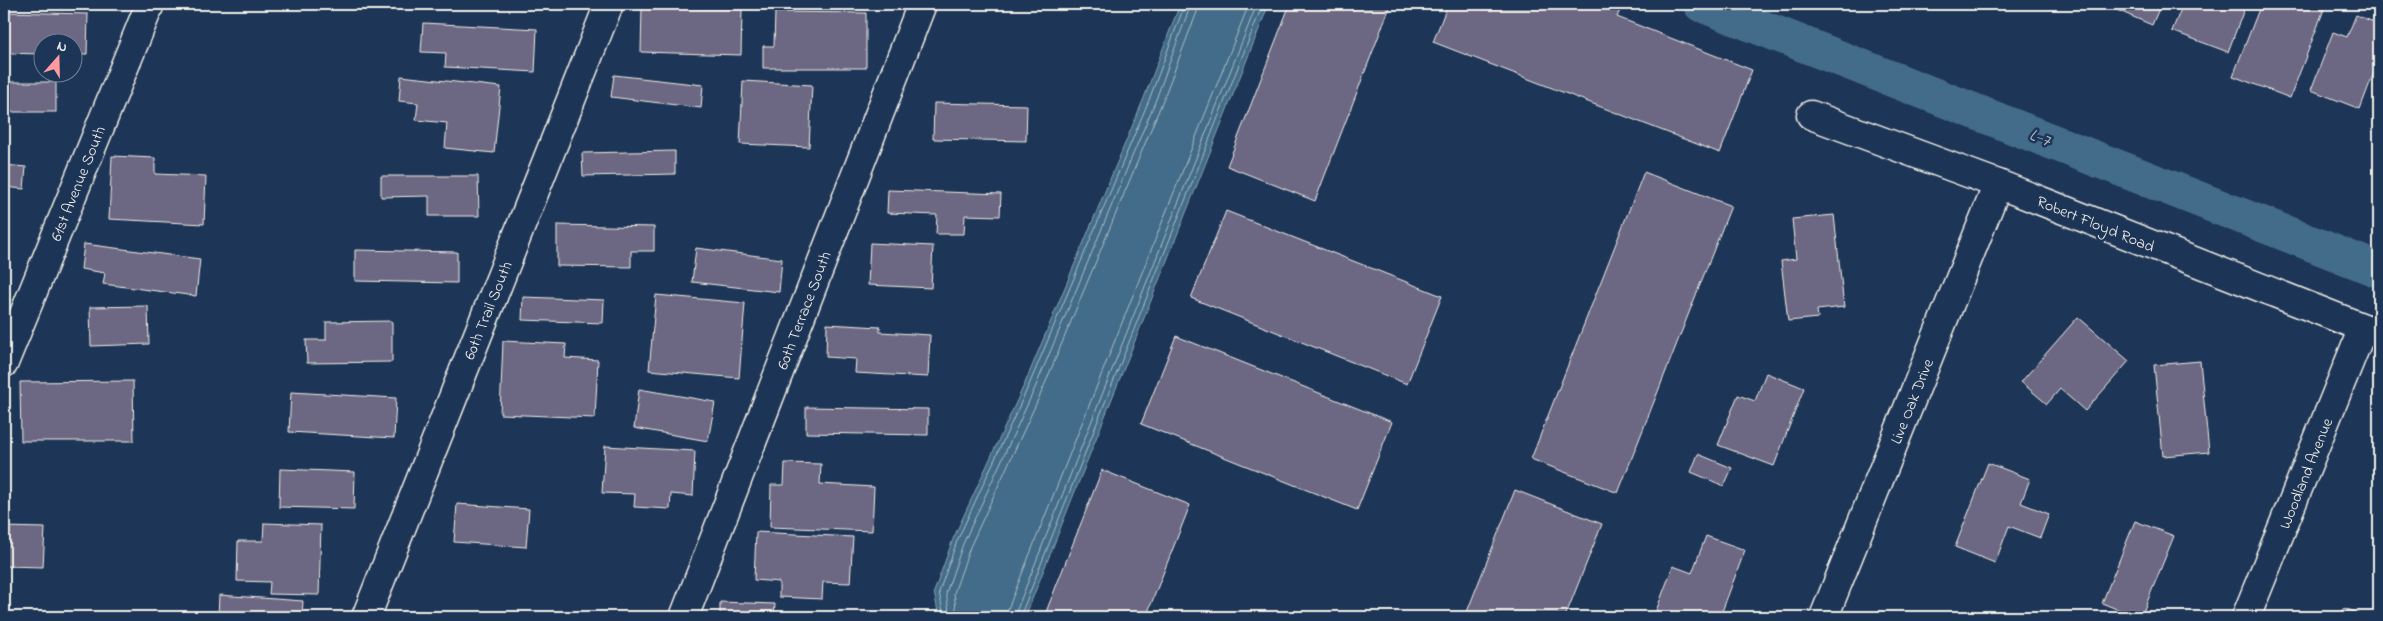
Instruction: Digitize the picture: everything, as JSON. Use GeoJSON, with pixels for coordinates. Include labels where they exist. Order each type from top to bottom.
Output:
{"type":"FeatureCollection","features":[{"type":"Feature","properties":{"kind":"street","name":"61st Avenue South"},"geometry":{"type":"LineString","coordinates":[[4,363],[150,4]]}},
{"type":"Feature","properties":{"kind":"street","name":"60th Trail South"},"geometry":{"type":"LineString","coordinates":[[366,617],[609,4]]}},
{"type":"Feature","properties":{"kind":"street","name":"60th Terrace South"},"geometry":{"type":"LineString","coordinates":[[684,617],[922,4]]}},
{"type":"Feature","properties":{"kind":"street","name":"Robert Floyd Road"},"geometry":{"type":"LineString","coordinates":[[1811,115],[1998,184],[2371,331]]}},
{"type":"Feature","properties":{"kind":"street","name":"Live Oak Drive"},"geometry":{"type":"LineString","coordinates":[[1824,617],[1998,184]]}},
{"type":"Feature","properties":{"kind":"street","name":"Woodland Avenue"},"geometry":{"type":"LineString","coordinates":[[2246,617],[2371,331]]}},
{"type":"Feature","properties":{"kind":"water"},"geometry":{"type":"Polygon","coordinates":[[[1180,4],[1269,4],[1025,617],[939,617],[934,592],[953,539],[1025,383],[1144,98],[1180,4]]]}},
{"type":"Feature","properties":{"kind":"building"},"geometry":{"type":"Polygon","coordinates":[[[1290,4],[1391,4],[1315,201],[1227,166],[1290,4]]]}},
{"type":"Feature","properties":{"kind":"building"},"geometry":{"type":"Polygon","coordinates":[[[1448,4],[1610,4],[1621,8],[1617,17],[1752,70],[1720,153],[1433,42],[1448,4]]]}},
{"type":"Feature","properties":{"kind":"building"},"geometry":{"type":"Polygon","coordinates":[[[2076,4],[2090,4],[2088,8],[2076,4]]]}},
{"type":"Feature","properties":{"kind":"building"},"geometry":{"type":"Polygon","coordinates":[[[2103,4],[2161,4],[2152,25],[2103,4]]]}},
{"type":"Feature","properties":{"kind":"building"},"geometry":{"type":"Polygon","coordinates":[[[2183,4],[2246,4],[2228,52],[2172,31],[2183,4]]]}},
{"type":"Feature","properties":{"kind":"building"},"geometry":{"type":"Polygon","coordinates":[[[2261,4],[2326,4],[2290,98],[2233,76],[2261,4]]]}},
{"type":"Feature","properties":{"kind":"building"},"geometry":{"type":"Polygon","coordinates":[[[642,6],[742,9],[741,55],[641,52],[642,6]]]}},
{"type":"Feature","properties":{"kind":"building"},"geometry":{"type":"Polygon","coordinates":[[[4,12],[88,14],[87,54],[82,54],[82,32],[32,32],[32,54],[4,53],[4,12]]]}},
{"type":"Feature","properties":{"kind":"building"},"geometry":{"type":"Polygon","coordinates":[[[775,12],[866,13],[866,68],[763,68],[763,46],[774,46],[775,12]]]}},
{"type":"Feature","properties":{"kind":"building"},"geometry":{"type":"Polygon","coordinates":[[[2356,15],[2379,24],[2379,59],[2360,109],[2311,90],[2333,32],[2347,37],[2356,15]]]}},
{"type":"Feature","properties":{"kind":"building"},"geometry":{"type":"Polygon","coordinates":[[[423,23],[537,29],[535,72],[445,67],[446,53],[421,52],[423,23]]]}},
{"type":"Feature","properties":{"kind":"building"},"geometry":{"type":"Polygon","coordinates":[[[614,75],[703,85],[701,108],[611,97],[614,75]]]}},
{"type":"Feature","properties":{"kind":"building"},"geometry":{"type":"Polygon","coordinates":[[[401,76],[501,87],[494,153],[445,148],[447,123],[416,120],[418,103],[399,101],[401,76]]]}},
{"type":"Feature","properties":{"kind":"building"},"geometry":{"type":"Polygon","coordinates":[[[743,81],[812,85],[809,147],[740,144],[743,81]]]}},
{"type":"Feature","properties":{"kind":"building"},"geometry":{"type":"Polygon","coordinates":[[[4,82],[56,82],[56,112],[4,112],[4,82]]]}},
{"type":"Feature","properties":{"kind":"building"},"geometry":{"type":"Polygon","coordinates":[[[934,103],[1027,105],[1026,141],[933,139],[934,103]]]}},
{"type":"Feature","properties":{"kind":"building"},"geometry":{"type":"Polygon","coordinates":[[[675,151],[675,174],[583,176],[582,153],[675,151]]]}},
{"type":"Feature","properties":{"kind":"building"},"geometry":{"type":"Polygon","coordinates":[[[112,156],[155,158],[155,174],[206,176],[204,224],[109,219],[112,156]]]}},
{"type":"Feature","properties":{"kind":"building"},"geometry":{"type":"Polygon","coordinates":[[[4,165],[26,167],[24,189],[4,187],[4,165]]]}},
{"type":"Feature","properties":{"kind":"building"},"geometry":{"type":"Polygon","coordinates":[[[1644,172],[1731,206],[1618,493],[1531,459],[1644,172]]]}},
{"type":"Feature","properties":{"kind":"building"},"geometry":{"type":"Polygon","coordinates":[[[381,176],[478,176],[479,216],[429,216],[429,196],[381,197],[381,176]]]}},
{"type":"Feature","properties":{"kind":"building"},"geometry":{"type":"Polygon","coordinates":[[[888,190],[1001,194],[1000,216],[965,215],[964,234],[936,234],[937,215],[887,213],[888,190]]]}},
{"type":"Feature","properties":{"kind":"building"},"geometry":{"type":"Polygon","coordinates":[[[1226,211],[1442,296],[1407,384],[1191,298],[1226,211]]]}},
{"type":"Feature","properties":{"kind":"building"},"geometry":{"type":"Polygon","coordinates":[[[1834,215],[1844,307],[1817,310],[1818,318],[1788,321],[1781,261],[1796,259],[1792,219],[1834,215]]]}},
{"type":"Feature","properties":{"kind":"building"},"geometry":{"type":"Polygon","coordinates":[[[557,225],[654,227],[654,251],[631,251],[631,267],[557,266],[557,225]]]}},
{"type":"Feature","properties":{"kind":"building"},"geometry":{"type":"Polygon","coordinates":[[[870,243],[933,246],[931,288],[868,285],[870,243]]]}},
{"type":"Feature","properties":{"kind":"building"},"geometry":{"type":"Polygon","coordinates":[[[84,244],[200,259],[196,296],[103,284],[105,273],[81,269],[84,244]]]}},
{"type":"Feature","properties":{"kind":"building"},"geometry":{"type":"Polygon","coordinates":[[[696,248],[782,259],[779,292],[692,282],[696,248]]]}},
{"type":"Feature","properties":{"kind":"building"},"geometry":{"type":"Polygon","coordinates":[[[355,250],[457,252],[457,283],[355,281],[355,250]]]}},
{"type":"Feature","properties":{"kind":"building"},"geometry":{"type":"Polygon","coordinates":[[[656,295],[745,303],[739,378],[649,370],[656,295]]]}},
{"type":"Feature","properties":{"kind":"building"},"geometry":{"type":"Polygon","coordinates":[[[523,297],[604,300],[603,323],[522,320],[523,297]]]}},
{"type":"Feature","properties":{"kind":"building"},"geometry":{"type":"Polygon","coordinates":[[[148,306],[149,344],[91,346],[90,307],[148,306]]]}},
{"type":"Feature","properties":{"kind":"building"},"geometry":{"type":"Polygon","coordinates":[[[2078,317],[2129,361],[2085,411],[2060,389],[2047,404],[2021,382],[2078,317]]]}},
{"type":"Feature","properties":{"kind":"building"},"geometry":{"type":"Polygon","coordinates":[[[392,321],[392,362],[307,363],[306,340],[326,340],[326,322],[392,321]]]}},
{"type":"Feature","properties":{"kind":"building"},"geometry":{"type":"Polygon","coordinates":[[[827,324],[880,327],[880,332],[930,335],[928,377],[855,373],[856,359],[826,357],[827,324]]]}},
{"type":"Feature","properties":{"kind":"building"},"geometry":{"type":"Polygon","coordinates":[[[1176,336],[1392,422],[1357,510],[1141,424],[1176,336]]]}},
{"type":"Feature","properties":{"kind":"building"},"geometry":{"type":"Polygon","coordinates":[[[503,341],[566,344],[565,358],[598,360],[595,418],[500,414],[503,341]]]}},
{"type":"Feature","properties":{"kind":"building"},"geometry":{"type":"Polygon","coordinates":[[[2200,361],[2209,452],[2163,456],[2154,365],[2200,361]]]}},
{"type":"Feature","properties":{"kind":"building"},"geometry":{"type":"Polygon","coordinates":[[[1766,373],[1804,388],[1774,466],[1718,445],[1738,395],[1755,401],[1766,373]]]}},
{"type":"Feature","properties":{"kind":"building"},"geometry":{"type":"Polygon","coordinates":[[[133,381],[134,441],[21,441],[20,382],[133,381]]]}},
{"type":"Feature","properties":{"kind":"building"},"geometry":{"type":"Polygon","coordinates":[[[639,389],[715,402],[708,441],[634,428],[639,389]]]}},
{"type":"Feature","properties":{"kind":"building"},"geometry":{"type":"Polygon","coordinates":[[[291,392],[396,398],[394,438],[289,432],[291,392]]]}},
{"type":"Feature","properties":{"kind":"building"},"geometry":{"type":"Polygon","coordinates":[[[806,407],[928,409],[928,435],[806,433],[806,407]]]}},
{"type":"Feature","properties":{"kind":"building"},"geometry":{"type":"Polygon","coordinates":[[[605,446],[695,451],[693,496],[671,494],[670,509],[634,507],[635,494],[602,493],[605,446]]]}},
{"type":"Feature","properties":{"kind":"building"},"geometry":{"type":"Polygon","coordinates":[[[1698,454],[1732,468],[1724,486],[1691,472],[1698,454]]]}},
{"type":"Feature","properties":{"kind":"building"},"geometry":{"type":"Polygon","coordinates":[[[785,463],[821,464],[820,484],[874,487],[872,531],[770,527],[771,485],[784,485],[785,463]]]}},
{"type":"Feature","properties":{"kind":"building"},"geometry":{"type":"Polygon","coordinates":[[[1988,463],[2030,479],[2021,503],[2049,514],[2040,538],[2009,526],[1995,563],[1955,547],[1988,463]]]}},
{"type":"Feature","properties":{"kind":"building"},"geometry":{"type":"Polygon","coordinates":[[[280,469],[355,472],[354,509],[279,507],[280,469]]]}},
{"type":"Feature","properties":{"kind":"building"},"geometry":{"type":"Polygon","coordinates":[[[1102,470],[1190,505],[1146,617],[1044,617],[1102,470]]]}},
{"type":"Feature","properties":{"kind":"building"},"geometry":{"type":"Polygon","coordinates":[[[1515,490],[1602,524],[1565,617],[1465,617],[1515,490]]]}},
{"type":"Feature","properties":{"kind":"building"},"geometry":{"type":"Polygon","coordinates":[[[457,504],[529,509],[526,547],[454,542],[457,504]]]}},
{"type":"Feature","properties":{"kind":"building"},"geometry":{"type":"Polygon","coordinates":[[[2135,521],[2174,536],[2141,617],[2136,617],[2102,603],[2135,521]]]}},
{"type":"Feature","properties":{"kind":"building"},"geometry":{"type":"Polygon","coordinates":[[[264,523],[321,525],[319,595],[269,594],[270,582],[237,581],[238,541],[263,541],[264,523]]]}},
{"type":"Feature","properties":{"kind":"building"},"geometry":{"type":"Polygon","coordinates":[[[4,527],[45,528],[43,567],[4,566],[4,527]]]}},
{"type":"Feature","properties":{"kind":"building"},"geometry":{"type":"Polygon","coordinates":[[[756,532],[853,537],[850,583],[823,582],[822,599],[779,597],[779,582],[754,580],[756,532]]]}},
{"type":"Feature","properties":{"kind":"building"},"geometry":{"type":"Polygon","coordinates":[[[1706,536],[1745,550],[1720,617],[1674,617],[1656,611],[1673,566],[1692,573],[1706,536]]]}},
{"type":"Feature","properties":{"kind":"building"},"geometry":{"type":"Polygon","coordinates":[[[219,595],[303,601],[302,617],[218,617],[219,595]]]}},
{"type":"Feature","properties":{"kind":"building"},"geometry":{"type":"Polygon","coordinates":[[[720,602],[775,604],[774,616],[802,617],[720,617],[720,602]]]}},
{"type":"Feature","properties":{"kind":"building"},"geometry":{"type":"Polygon","coordinates":[[[2344,608],[2368,617],[2340,617],[2344,608]]]}},
{"type":"Feature","properties":{"kind":"waterway","name":"L-7"},"geometry":{"type":"LineString","coordinates":[[1701,4],[2379,270]]}}]}
